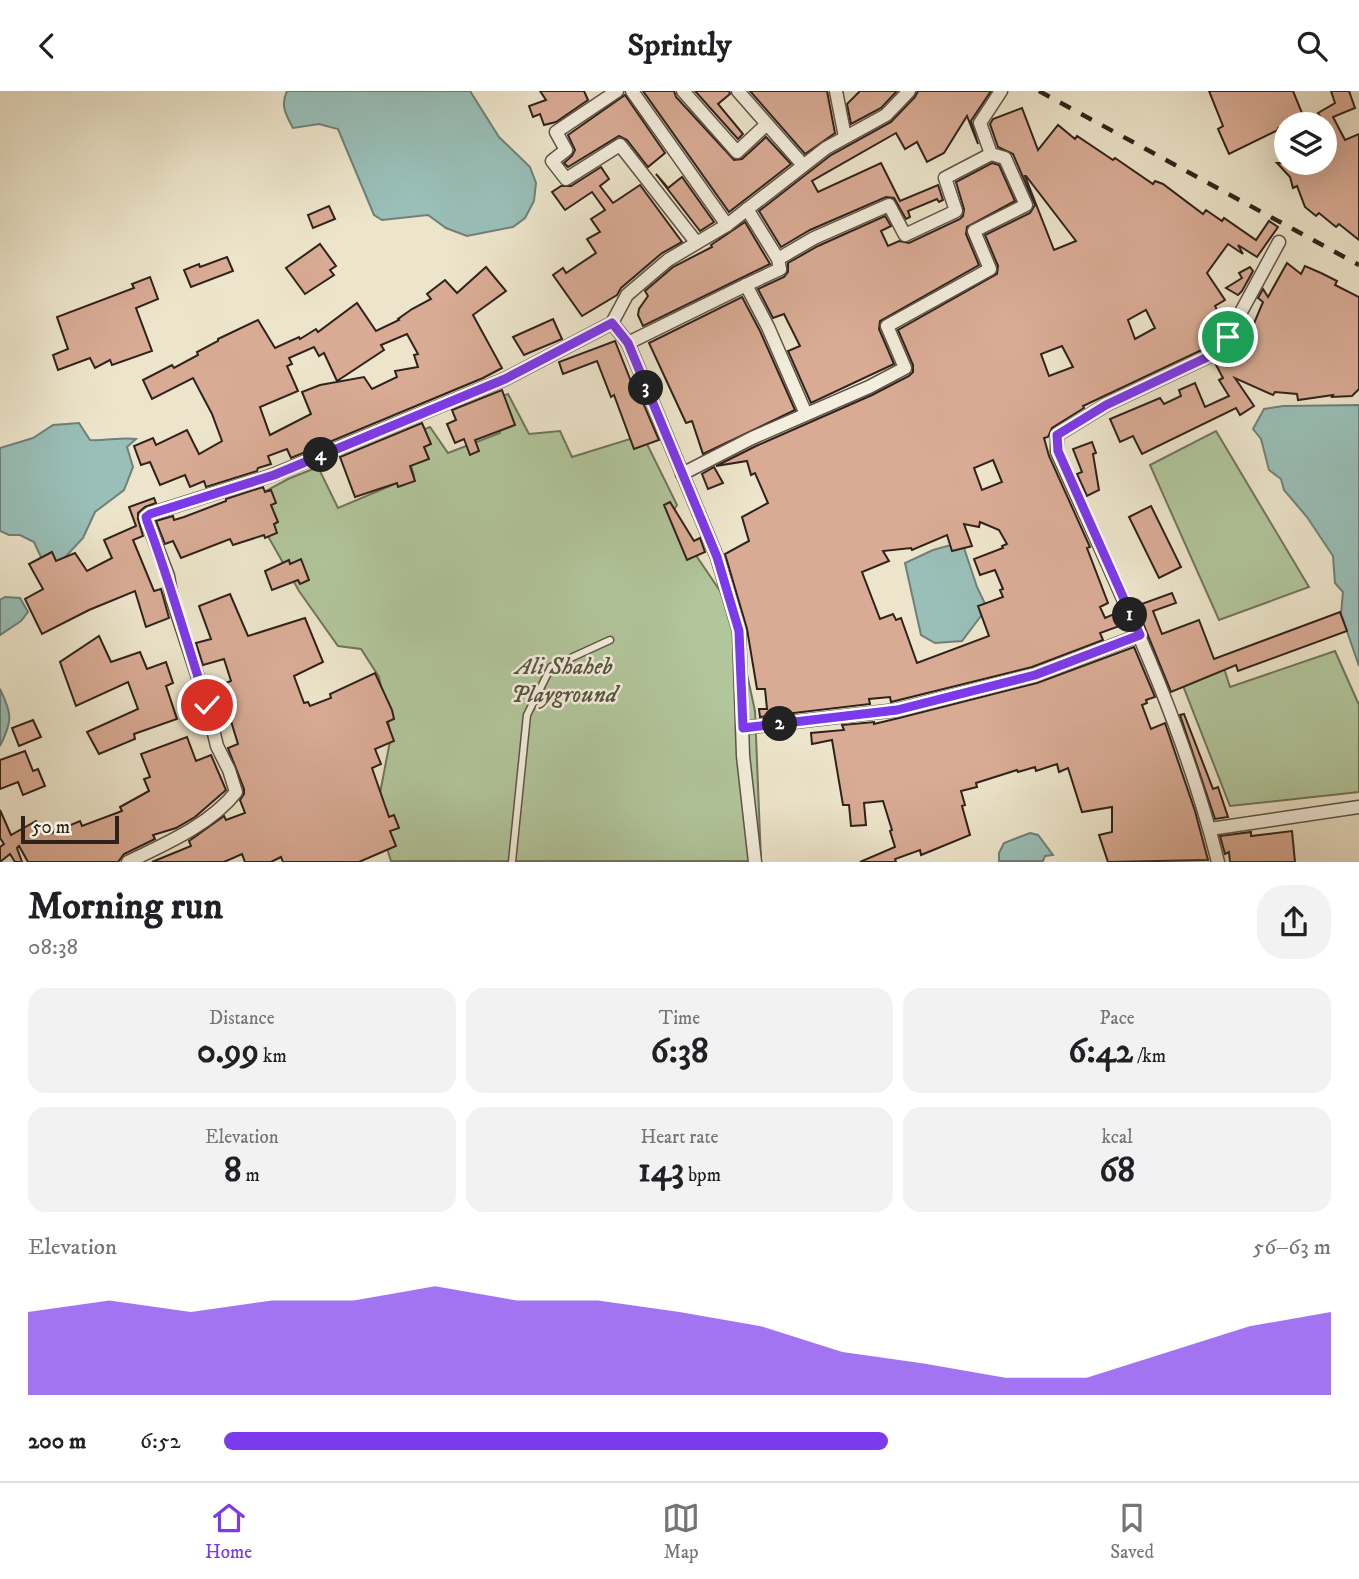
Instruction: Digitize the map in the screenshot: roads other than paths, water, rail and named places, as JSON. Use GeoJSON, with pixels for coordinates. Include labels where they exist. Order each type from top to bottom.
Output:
{"type":"FeatureCollection","features":[{"type":"Feature","properties":{"kind":"street"},"geometry":{"type":"LineString","coordinates":[[617,91],[556,132],[566,150],[552,161],[565,179],[620,145],[696,242]]}},
{"type":"Feature","properties":{"kind":"street"},"geometry":{"type":"LineString","coordinates":[[632,91],[727,225]]}},
{"type":"Feature","properties":{"kind":"street"},"geometry":{"type":"LineString","coordinates":[[683,91],[737,152],[767,124]]}},
{"type":"Feature","properties":{"kind":"street"},"geometry":{"type":"LineString","coordinates":[[738,91],[803,165]]}},
{"type":"Feature","properties":{"kind":"street"},"geometry":{"type":"LineString","coordinates":[[835,91],[845,137]]}},
{"type":"Feature","properties":{"kind":"street"},"geometry":{"type":"LineString","coordinates":[[128,862],[196,825],[225,806],[236,792],[217,746],[207,705],[172,599],[168,576],[146,517],[274,475],[505,379],[612,323],[627,295],[668,260],[727,225],[803,165],[845,137],[886,115],[909,91]]}},
{"type":"Feature","properties":{"kind":"street"},"geometry":{"type":"LineString","coordinates":[[991,154],[979,123],[1001,91]]}},
{"type":"Feature","properties":{"kind":"street"},"geometry":{"type":"LineString","coordinates":[[682,474],[752,438],[869,387],[905,368],[887,326],[990,269],[974,231],[1026,205],[1005,158],[991,154],[946,178],[956,211],[905,235],[889,205],[814,239],[778,259]]}},
{"type":"Feature","properties":{"kind":"street"},"geometry":{"type":"LineString","coordinates":[[628,343],[780,269],[778,259],[747,209]]}},
{"type":"Feature","properties":{"kind":"street"},"geometry":{"type":"LineString","coordinates":[[1218,862],[1178,730],[1140,635],[1058,451],[1057,435],[1106,405],[1216,353],[1228,337],[1279,242]]}},
{"type":"Feature","properties":{"kind":"street"},"geometry":{"type":"LineString","coordinates":[[746,285],[768,327],[806,414]]}},
{"type":"Feature","properties":{"kind":"street"},"geometry":{"type":"LineString","coordinates":[[612,323],[628,343],[717,557],[739,631],[743,757],[755,862]]}},
{"type":"Feature","properties":{"kind":"street"},"geometry":{"type":"LineString","coordinates":[[743,728],[897,710],[1035,675],[1140,635]]}},
{"type":"Feature","properties":{"kind":"street"},"geometry":{"type":"LineString","coordinates":[[1210,829],[1359,807]]}},
{"type":"Feature","properties":{"kind":"lane"},"geometry":{"type":"LineString","coordinates":[[512,862],[527,715],[551,667],[610,640]]}},
{"type":"Feature","properties":{"kind":"water"},"geometry":{"type":"Polygon","coordinates":[[[287,91],[470,91],[499,137],[530,167],[536,183],[534,201],[525,218],[513,227],[467,236],[446,228],[428,215],[382,220],[374,215],[338,129],[319,124],[293,128],[284,105],[287,91]]]}},
{"type":"Feature","properties":{"kind":"water"},"geometry":{"type":"Polygon","coordinates":[[[1359,405],[1359,666],[1341,614],[1343,592],[1335,583],[1333,556],[1307,517],[1284,490],[1281,479],[1269,470],[1261,439],[1253,429],[1264,409],[1283,406],[1359,405]]]}},
{"type":"Feature","properties":{"kind":"water"},"geometry":{"type":"Polygon","coordinates":[[[79,423],[90,440],[136,439],[127,447],[133,467],[124,490],[95,512],[83,538],[56,567],[45,566],[34,542],[20,535],[9,535],[0,531],[0,448],[33,438],[53,425],[79,423]]]}},
{"type":"Feature","properties":{"kind":"water"},"geometry":{"type":"Polygon","coordinates":[[[962,542],[987,608],[962,641],[935,643],[921,635],[905,563],[933,550],[962,542]]]}},
{"type":"Feature","properties":{"kind":"water"},"geometry":{"type":"Polygon","coordinates":[[[5,597],[20,598],[28,612],[21,621],[0,635],[0,600],[5,597]]]}},
{"type":"Feature","properties":{"kind":"water"},"geometry":{"type":"Polygon","coordinates":[[[0,689],[7,705],[9,723],[0,746],[0,689]]]}},
{"type":"Feature","properties":{"kind":"water"},"geometry":{"type":"Polygon","coordinates":[[[1030,833],[1038,835],[1053,855],[1045,856],[1043,861],[999,861],[999,853],[1004,843],[1030,833]]]}},
{"type":"Feature","properties":{"kind":"railway"},"geometry":{"type":"LineString","coordinates":[[1039,91],[1359,265]]}},
{"type":"Feature","properties":{"kind":"park label","name":"Ali Shaheb Playground"},"geometry":{"type":"Point","coordinates":[564,681]}}]}
